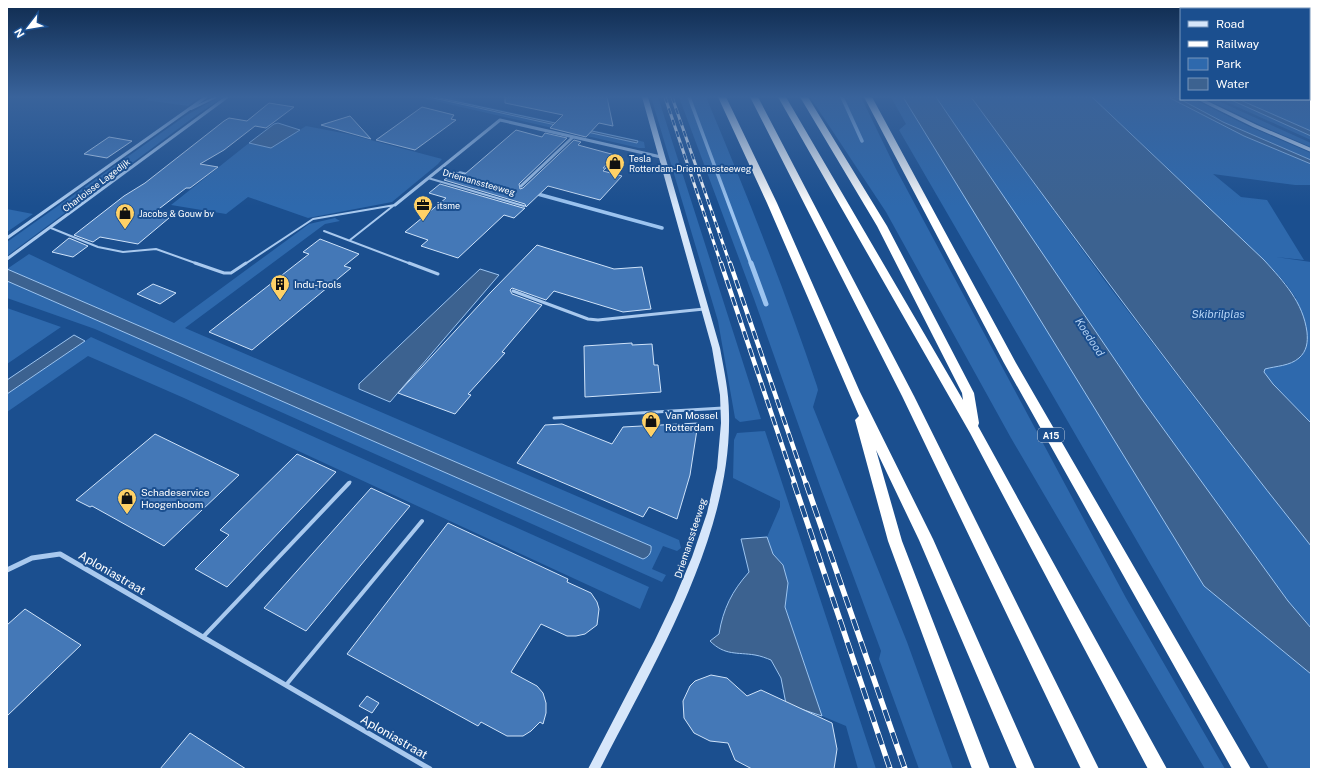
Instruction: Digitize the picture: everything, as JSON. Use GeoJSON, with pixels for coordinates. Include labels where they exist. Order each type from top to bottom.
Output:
{"type":"FeatureCollection","features":[{"type":"Feature","properties":{"kind":"highway"},"geometry":{"type":"LineString","coordinates":[[739,133],[772,203],[854,392],[926,539],[1026,769]]}},
{"type":"Feature","properties":{"kind":"highway"},"geometry":{"type":"LineString","coordinates":[[773,133],[908,396],[1090,769]]}},
{"type":"Feature","properties":{"kind":"highway"},"geometry":{"type":"LineString","coordinates":[[803,133],[974,430],[1158,769]]}},
{"type":"Feature","properties":{"kind":"highway"},"geometry":{"type":"LineString","coordinates":[[826,133],[882,226],[916,289],[968,393],[974,430]]}},
{"type":"Feature","properties":{"kind":"highway","name":"A15"},"geometry":{"type":"LineString","coordinates":[[887,133],[1007,356],[1242,769]]}},
{"type":"Feature","properties":{"kind":"highway"},"geometry":{"type":"LineString","coordinates":[[854,392],[894,541],[981,769]]}},
{"type":"Feature","properties":{"kind":"main road","name":"Driemanssteeweg"},"geometry":{"type":"LineString","coordinates":[[594,769],[683,596],[710,515],[721,466],[725,408],[716,348],[655,133]]}},
{"type":"Feature","properties":{"kind":"main road"},"geometry":{"type":"LineString","coordinates":[[1272,133],[1311,150]]}},
{"type":"Feature","properties":{"kind":"street","name":"Charloisse Lagedijk"},"geometry":{"type":"LineString","coordinates":[[7,238],[154,133]]}},
{"type":"Feature","properties":{"kind":"street","name":"Charloisse Lagedijk"},"geometry":{"type":"LineString","coordinates":[[7,259],[51,228],[177,133]]}},
{"type":"Feature","properties":{"kind":"street","name":"Driemanssteeweg"},"geometry":{"type":"LineString","coordinates":[[395,204],[484,133]]}},
{"type":"Feature","properties":{"kind":"street","name":"Driemanssteeweg"},"geometry":{"type":"LineString","coordinates":[[557,133],[661,157]]}},
{"type":"Feature","properties":{"kind":"street","name":"Driemanssteeweg"},"geometry":{"type":"LineString","coordinates":[[521,186],[573,137]]}},
{"type":"Feature","properties":{"kind":"street","name":"Aploniastraat"},"geometry":{"type":"LineString","coordinates":[[7,570],[41,555],[60,554],[430,769]]}},
{"type":"Feature","properties":{"kind":"lane","name":"Driemanssteeweg"},"geometry":{"type":"LineString","coordinates":[[428,178],[524,206]]}},
{"type":"Feature","properties":{"kind":"lane"},"geometry":{"type":"LineString","coordinates":[[51,228],[98,247],[123,252],[156,249],[224,273],[231,273],[312,219],[395,204]]}},
{"type":"Feature","properties":{"kind":"lane"},"geometry":{"type":"LineString","coordinates":[[350,240],[395,204]]}},
{"type":"Feature","properties":{"kind":"lane"},"geometry":{"type":"LineString","coordinates":[[324,231],[438,274]]}},
{"type":"Feature","properties":{"kind":"lane"},"geometry":{"type":"LineString","coordinates":[[512,292],[588,319],[598,320],[704,309]]}},
{"type":"Feature","properties":{"kind":"lane"},"geometry":{"type":"LineString","coordinates":[[554,418],[725,408]]}},
{"type":"Feature","properties":{"kind":"lane"},"geometry":{"type":"LineString","coordinates":[[204,637],[350,482]]}},
{"type":"Feature","properties":{"kind":"lane"},"geometry":{"type":"LineString","coordinates":[[286,686],[422,521]]}},
{"type":"Feature","properties":{"kind":"green space"},"geometry":{"type":"Polygon","coordinates":[[[161,133],[172,133],[7,256],[7,242],[161,133]]]}},
{"type":"Feature","properties":{"kind":"green space"},"geometry":{"type":"Polygon","coordinates":[[[295,133],[344,133],[442,159],[392,202],[308,218],[248,197],[226,214],[171,205],[249,143],[271,148],[295,133]]]}},
{"type":"Feature","properties":{"kind":"green space"},"geometry":{"type":"Polygon","coordinates":[[[575,133],[592,133],[636,143],[637,141],[601,133],[606,133],[644,142],[645,148],[639,148],[575,133]]]}},
{"type":"Feature","properties":{"kind":"green space"},"geometry":{"type":"Polygon","coordinates":[[[662,133],[670,133],[761,419],[740,422],[735,418],[718,321],[662,133]]]}},
{"type":"Feature","properties":{"kind":"green space"},"geometry":{"type":"Polygon","coordinates":[[[692,133],[721,133],[736,168],[778,277],[817,386],[818,390],[813,407],[907,642],[953,769],[919,769],[879,659],[881,651],[820,486],[754,299],[692,133]]]}},
{"type":"Feature","properties":{"kind":"green space"},"geometry":{"type":"Polygon","coordinates":[[[834,133],[879,133],[896,169],[1126,598],[1225,769],[1205,769],[1011,438],[886,212],[834,133]]]}},
{"type":"Feature","properties":{"kind":"green space"},"geometry":{"type":"Polygon","coordinates":[[[901,133],[925,133],[1204,586],[1311,674],[1311,769],[1269,769],[901,133]]]}},
{"type":"Feature","properties":{"kind":"green space"},"geometry":{"type":"Polygon","coordinates":[[[961,133],[997,133],[1105,281],[1311,546],[1311,628],[1288,601],[1141,398],[961,133]]]}},
{"type":"Feature","properties":{"kind":"green space"},"geometry":{"type":"Polygon","coordinates":[[[1130,133],[1239,133],[1311,164],[1311,185],[1295,185],[1213,174],[1241,197],[1267,200],[1304,260],[1276,257],[1311,262],[1311,423],[1273,384],[1264,372],[1265,369],[1290,363],[1300,357],[1296,298],[1286,284],[1264,260],[1130,133]]]}},
{"type":"Feature","properties":{"kind":"green space"},"geometry":{"type":"Polygon","coordinates":[[[1249,133],[1265,133],[1311,153],[1311,160],[1249,133]]]}},
{"type":"Feature","properties":{"kind":"green space"},"geometry":{"type":"Polygon","coordinates":[[[1279,133],[1289,133],[1311,143],[1311,147],[1279,133]]]}},
{"type":"Feature","properties":{"kind":"green space"},"geometry":{"type":"Polygon","coordinates":[[[1296,133],[1305,133],[1311,136],[1311,140],[1296,133]]]}},
{"type":"Feature","properties":{"kind":"green space"},"geometry":{"type":"Polygon","coordinates":[[[7,209],[33,214],[7,232],[7,209]]]}},
{"type":"Feature","properties":{"kind":"green space"},"geometry":{"type":"Polygon","coordinates":[[[335,218],[340,221],[325,224],[185,328],[679,540],[681,548],[677,551],[663,546],[652,569],[666,575],[662,582],[95,329],[7,298],[7,281],[643,559],[652,550],[651,546],[7,269],[29,254],[174,323],[309,224],[335,218]]]}},
{"type":"Feature","properties":{"kind":"green space"},"geometry":{"type":"Polygon","coordinates":[[[7,308],[61,327],[7,364],[7,308]]]}},
{"type":"Feature","properties":{"kind":"green space"},"geometry":{"type":"Polygon","coordinates":[[[91,337],[649,587],[640,609],[184,398],[88,356],[7,412],[7,394],[91,337]]]}},
{"type":"Feature","properties":{"kind":"green space"},"geometry":{"type":"Polygon","coordinates":[[[765,431],[876,769],[858,769],[846,726],[822,716],[785,607],[788,583],[783,565],[773,554],[767,537],[780,507],[780,501],[733,478],[734,440],[737,433],[765,431]]]}},
{"type":"Feature","properties":{"kind":"water"},"geometry":{"type":"Polygon","coordinates":[[[262,133],[295,133],[271,148],[249,143],[262,133]]]}},
{"type":"Feature","properties":{"kind":"water"},"geometry":{"type":"Polygon","coordinates":[[[593,133],[602,133],[638,141],[637,143],[593,133]]]}},
{"type":"Feature","properties":{"kind":"water","name":"Koedood"},"geometry":{"type":"Polygon","coordinates":[[[925,133],[961,133],[1141,398],[1288,601],[1311,628],[1311,674],[1204,586],[925,133]]]}},
{"type":"Feature","properties":{"kind":"water","name":"Skibrilplas"},"geometry":{"type":"Polygon","coordinates":[[[997,133],[1130,133],[1279,276],[1292,293],[1305,321],[1307,332],[1306,346],[1302,355],[1295,361],[1265,369],[1264,372],[1273,384],[1311,423],[1311,546],[1224,435],[1054,211],[997,133]]]}},
{"type":"Feature","properties":{"kind":"water"},"geometry":{"type":"Polygon","coordinates":[[[1239,133],[1249,133],[1311,160],[1311,164],[1239,133]]]}},
{"type":"Feature","properties":{"kind":"water"},"geometry":{"type":"Polygon","coordinates":[[[7,269],[651,546],[650,552],[647,557],[643,559],[7,281],[7,269]]]}},
{"type":"Feature","properties":{"kind":"water"},"geometry":{"type":"Polygon","coordinates":[[[480,269],[499,275],[390,402],[359,389],[359,384],[480,269]]]}},
{"type":"Feature","properties":{"kind":"water"},"geometry":{"type":"Polygon","coordinates":[[[74,335],[85,341],[7,394],[7,380],[74,335]]]}},
{"type":"Feature","properties":{"kind":"water"},"geometry":{"type":"Polygon","coordinates":[[[767,537],[773,554],[783,565],[788,583],[785,607],[822,716],[786,704],[781,678],[771,660],[757,655],[726,651],[710,641],[719,634],[723,616],[729,601],[733,593],[749,572],[741,539],[767,537]]]}},
{"type":"Feature","properties":{"kind":"building"},"geometry":{"type":"Polygon","coordinates":[[[208,133],[246,133],[224,150],[200,164],[218,167],[190,188],[186,188],[151,215],[169,218],[138,244],[100,237],[93,242],[74,235],[124,196],[145,183],[208,133]]]}},
{"type":"Feature","properties":{"kind":"building"},"geometry":{"type":"Polygon","coordinates":[[[350,133],[366,133],[371,139],[350,133]]]}},
{"type":"Feature","properties":{"kind":"building"},"geometry":{"type":"Polygon","coordinates":[[[385,133],[438,133],[415,150],[376,140],[385,133]]]}},
{"type":"Feature","properties":{"kind":"building"},"geometry":{"type":"Polygon","coordinates":[[[512,133],[528,133],[542,137],[546,133],[567,138],[519,184],[520,189],[523,188],[574,140],[581,142],[578,145],[615,155],[603,168],[606,168],[603,171],[622,176],[600,200],[548,186],[526,207],[525,204],[444,180],[455,172],[465,174],[512,133]]]}},
{"type":"Feature","properties":{"kind":"building"},"geometry":{"type":"Polygon","coordinates":[[[571,133],[590,133],[586,137],[571,133]]]}},
{"type":"Feature","properties":{"kind":"building"},"geometry":{"type":"Polygon","coordinates":[[[109,137],[132,141],[107,158],[84,154],[109,137]]]}},
{"type":"Feature","properties":{"kind":"building"},"geometry":{"type":"Polygon","coordinates":[[[440,184],[525,208],[514,218],[504,215],[458,258],[421,246],[428,240],[405,232],[446,198],[429,193],[440,184]]]}},
{"type":"Feature","properties":{"kind":"building"},"geometry":{"type":"Polygon","coordinates":[[[69,238],[88,246],[73,257],[52,252],[69,238]]]}},
{"type":"Feature","properties":{"kind":"building","name":"Indu-Tools"},"geometry":{"type":"Polygon","coordinates":[[[320,239],[359,254],[344,266],[351,268],[252,350],[209,332],[309,254],[303,252],[320,239]]]}},
{"type":"Feature","properties":{"kind":"building"},"geometry":{"type":"Polygon","coordinates":[[[537,245],[614,269],[642,267],[651,309],[623,312],[554,291],[546,300],[512,288],[510,290],[512,294],[542,305],[502,352],[505,353],[468,394],[471,395],[455,414],[398,393],[491,292],[537,245]]]}},
{"type":"Feature","properties":{"kind":"building"},"geometry":{"type":"Polygon","coordinates":[[[153,284],[176,293],[160,304],[137,294],[153,284]]]}},
{"type":"Feature","properties":{"kind":"building"},"geometry":{"type":"Polygon","coordinates":[[[632,343],[632,345],[652,344],[654,365],[658,365],[661,392],[585,397],[584,346],[632,343]]]}},
{"type":"Feature","properties":{"kind":"building"},"geometry":{"type":"Polygon","coordinates":[[[698,423],[690,475],[677,519],[649,507],[643,517],[517,463],[545,425],[562,424],[612,444],[623,427],[698,423]]]}},
{"type":"Feature","properties":{"kind":"building"},"geometry":{"type":"Polygon","coordinates":[[[155,434],[239,475],[164,546],[92,506],[90,507],[76,500],[155,434]]]}},
{"type":"Feature","properties":{"kind":"building"},"geometry":{"type":"Polygon","coordinates":[[[297,454],[336,472],[227,587],[195,569],[229,535],[220,530],[297,454]]]}},
{"type":"Feature","properties":{"kind":"building"},"geometry":{"type":"Polygon","coordinates":[[[371,488],[410,506],[306,631],[264,608],[371,488]]]}},
{"type":"Feature","properties":{"kind":"building"},"geometry":{"type":"Polygon","coordinates":[[[448,523],[568,579],[567,582],[591,593],[597,602],[599,609],[597,625],[585,634],[567,636],[541,624],[511,672],[537,686],[543,693],[546,703],[546,713],[543,724],[540,722],[531,731],[523,736],[507,736],[481,722],[478,726],[347,654],[448,523]]]}},
{"type":"Feature","properties":{"kind":"building"},"geometry":{"type":"Polygon","coordinates":[[[25,609],[81,645],[7,716],[7,625],[25,609]]]}},
{"type":"Feature","properties":{"kind":"building"},"geometry":{"type":"Polygon","coordinates":[[[711,675],[727,678],[747,696],[761,690],[832,723],[837,749],[834,769],[752,769],[735,760],[728,743],[710,741],[694,733],[684,718],[683,701],[690,686],[695,681],[711,675]]]}},
{"type":"Feature","properties":{"kind":"building"},"geometry":{"type":"Polygon","coordinates":[[[367,696],[379,703],[372,713],[359,706],[367,696]]]}},
{"type":"Feature","properties":{"kind":"building"},"geometry":{"type":"Polygon","coordinates":[[[190,733],[246,769],[160,769],[190,733]]]}},
{"type":"Feature","properties":{"kind":"waterway"},"geometry":{"type":"LineString","coordinates":[[702,133],[751,264]]}},
{"type":"Feature","properties":{"kind":"waterway"},"geometry":{"type":"LineString","coordinates":[[858,133],[862,141]]}},
{"type":"Feature","properties":{"kind":"waterway"},"geometry":{"type":"LineString","coordinates":[[460,173],[472,176]]}},
{"type":"Feature","properties":{"kind":"waterway"},"geometry":{"type":"LineString","coordinates":[[534,193],[662,228]]}},
{"type":"Feature","properties":{"kind":"waterway"},"geometry":{"type":"LineString","coordinates":[[751,263],[766,304]]}},
{"type":"Feature","properties":{"kind":"railway"},"geometry":{"type":"LineString","coordinates":[[677,133],[721,264]]}},
{"type":"Feature","properties":{"kind":"railway"},"geometry":{"type":"LineString","coordinates":[[685,133],[730,264]]}},
{"type":"Feature","properties":{"kind":"railway"},"geometry":{"type":"LineString","coordinates":[[721,263],[795,484]]}},
{"type":"Feature","properties":{"kind":"railway"},"geometry":{"type":"LineString","coordinates":[[730,263],[806,484]]}},
{"type":"Feature","properties":{"kind":"railway"},"geometry":{"type":"LineString","coordinates":[[794,483],[890,769]]}},
{"type":"Feature","properties":{"kind":"railway"},"geometry":{"type":"LineString","coordinates":[[806,483],[905,769]]}},
{"type":"Feature","properties":{"kind":"place","name":"Tesla Rotterdam-Driemanssteeweg"},"geometry":{"type":"Point","coordinates":[615,180]}},
{"type":"Feature","properties":{"kind":"place","name":"itsme"},"geometry":{"type":"Point","coordinates":[423,222]}},
{"type":"Feature","properties":{"kind":"place","name":"Jacobs & Gouw bv"},"geometry":{"type":"Point","coordinates":[125,230]}},
{"type":"Feature","properties":{"kind":"place","name":"Indu-Tools"},"geometry":{"type":"Point","coordinates":[280,301]}},
{"type":"Feature","properties":{"kind":"place","name":"Van Mossel Rotterdam"},"geometry":{"type":"Point","coordinates":[651,438]}},
{"type":"Feature","properties":{"kind":"place","name":"Schadeservice Hoogenboom"},"geometry":{"type":"Point","coordinates":[127,515]}}]}
